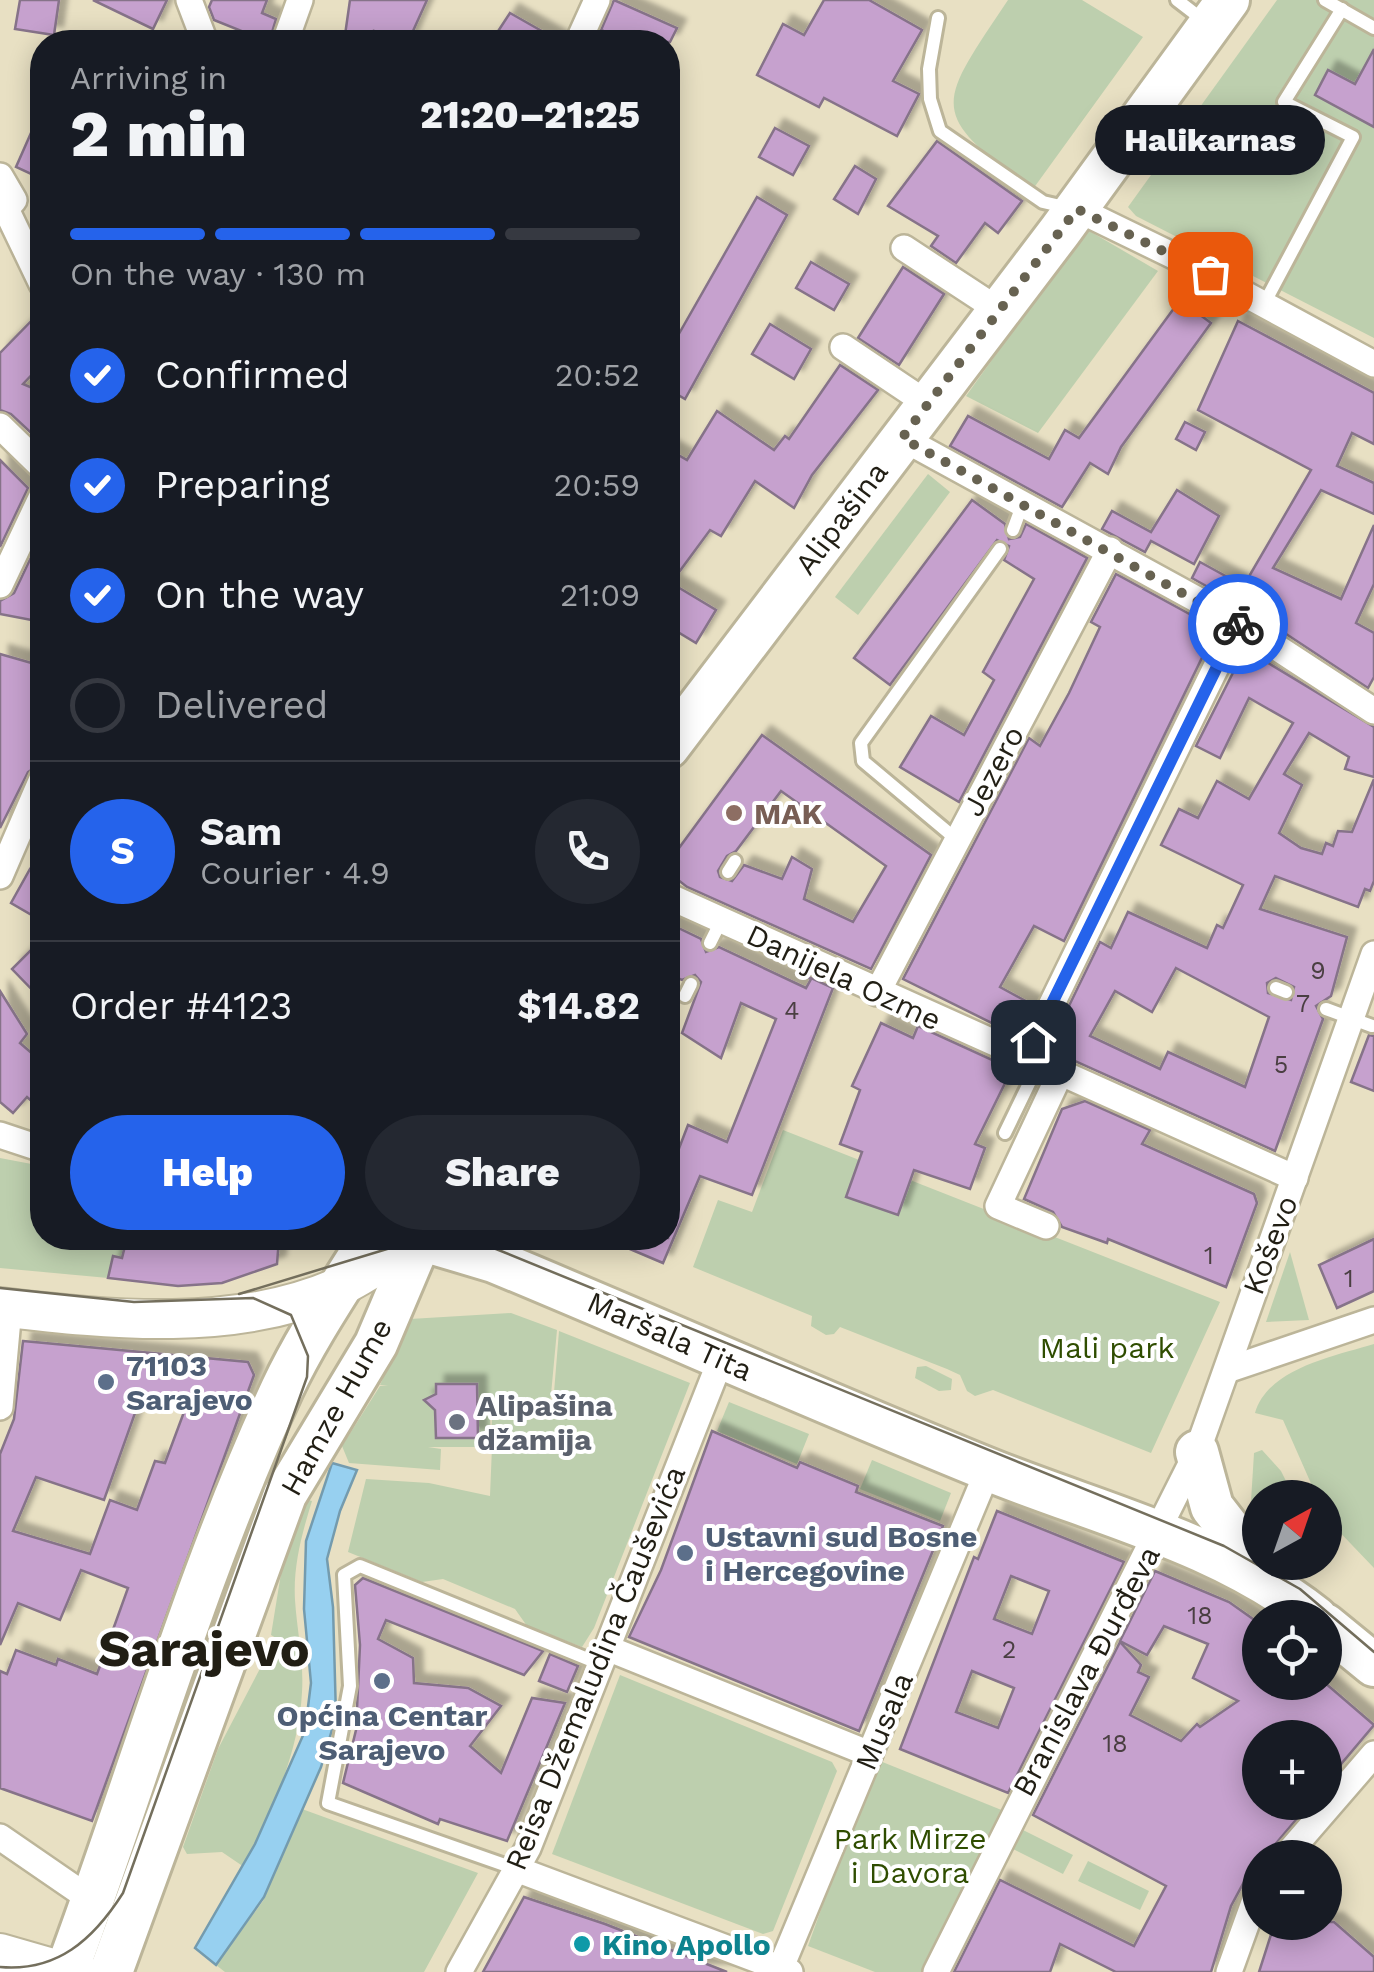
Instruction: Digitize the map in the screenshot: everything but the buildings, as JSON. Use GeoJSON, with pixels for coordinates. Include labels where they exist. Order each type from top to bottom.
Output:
{"type":"FeatureCollection","features":[{"type":"Feature","properties":{"kind":"main road","name":"Alipašina"},"geometry":{"type":"LineString","coordinates":[[680,731],[1077,209],[1205,8]]}},
{"type":"Feature","properties":{"kind":"main road","name":"Hamze Hume"},"geometry":{"type":"LineString","coordinates":[[86,1972],[93,1901],[204,1578],[282,1390],[362,1250]]}},
{"type":"Feature","properties":{"kind":"main road"},"geometry":{"type":"LineString","coordinates":[[4,1307],[175,1320],[278,1307],[337,1288],[400,1250]]}},
{"type":"Feature","properties":{"kind":"main road","name":"Hamze Hume"},"geometry":{"type":"LineString","coordinates":[[86,1972],[285,1494],[358,1374],[389,1315],[415,1250]]}},
{"type":"Feature","properties":{"kind":"main road","name":"Maršala Tita"},"geometry":{"type":"LineString","coordinates":[[456,1250],[508,1267],[720,1360],[988,1470],[1234,1564],[1293,1600]]}},
{"type":"Feature","properties":{"kind":"main road"},"geometry":{"type":"LineString","coordinates":[[337,1288],[359,1330],[358,1374]]}},
{"type":"Feature","properties":{"kind":"main road"},"geometry":{"type":"LineString","coordinates":[[1197,1452],[1212,1507],[1279,1589]]}},
{"type":"Feature","properties":{"kind":"main road"},"geometry":{"type":"LineString","coordinates":[[1342,1639],[1374,1665]]}},
{"type":"Feature","properties":{"kind":"main road"},"geometry":{"type":"LineString","coordinates":[[0,1953],[86,1972]]}},
{"type":"Feature","properties":{"kind":"street"},"geometry":{"type":"LineString","coordinates":[[188,0],[200,30]]}},
{"type":"Feature","properties":{"kind":"street"},"geometry":{"type":"LineString","coordinates":[[289,30],[300,0]]}},
{"type":"Feature","properties":{"kind":"street"},"geometry":{"type":"LineString","coordinates":[[583,30],[596,0]]}},
{"type":"Feature","properties":{"kind":"street"},"geometry":{"type":"LineString","coordinates":[[0,176],[14,200],[3,209],[30,261]]}},
{"type":"Feature","properties":{"kind":"street"},"geometry":{"type":"LineString","coordinates":[[1077,209],[1374,364]]}},
{"type":"Feature","properties":{"kind":"street"},"geometry":{"type":"LineString","coordinates":[[904,248],[1000,310]]}},
{"type":"Feature","properties":{"kind":"street"},"geometry":{"type":"LineString","coordinates":[[843,347],[928,404]]}},
{"type":"Feature","properties":{"kind":"street"},"geometry":{"type":"LineString","coordinates":[[0,426],[30,455]]}},
{"type":"Feature","properties":{"kind":"street"},"geometry":{"type":"LineString","coordinates":[[902,438],[1238,622],[1374,710]]}},
{"type":"Feature","properties":{"kind":"street"},"geometry":{"type":"LineString","coordinates":[[0,584],[30,521]]}},
{"type":"Feature","properties":{"kind":"street","name":"Jezero"},"geometry":{"type":"LineString","coordinates":[[877,993],[1110,550]]}},
{"type":"Feature","properties":{"kind":"street"},"geometry":{"type":"LineString","coordinates":[[1046,1226],[998,1206],[1040,1067],[1238,622]]}},
{"type":"Feature","properties":{"kind":"street"},"geometry":{"type":"LineString","coordinates":[[0,876],[30,807]]}},
{"type":"Feature","properties":{"kind":"street","name":"Danijela Ozme"},"geometry":{"type":"LineString","coordinates":[[680,903],[709,919],[1295,1178]]}},
{"type":"Feature","properties":{"kind":"street","name":"Koševo"},"geometry":{"type":"LineString","coordinates":[[1159,1534],[1197,1452],[1374,954]]}},
{"type":"Feature","properties":{"kind":"street"},"geometry":{"type":"LineString","coordinates":[[0,1135],[30,1143]]}},
{"type":"Feature","properties":{"kind":"street"},"geometry":{"type":"LineString","coordinates":[[0,1407],[4,1307]]}},
{"type":"Feature","properties":{"kind":"street"},"geometry":{"type":"LineString","coordinates":[[1226,1370],[1374,1320]]}},
{"type":"Feature","properties":{"kind":"street","name":"Reisa Džemaludina Čauševića"},"geometry":{"type":"LineString","coordinates":[[459,1972],[516,1869],[720,1360]]}},
{"type":"Feature","properties":{"kind":"street","name":"Musala"},"geometry":{"type":"LineString","coordinates":[[784,1971],[988,1470]]}},
{"type":"Feature","properties":{"kind":"street","name":"Branislava Đurđeva"},"geometry":{"type":"LineString","coordinates":[[936,1972],[1130,1578],[1159,1534]]}},
{"type":"Feature","properties":{"kind":"street"},"geometry":{"type":"LineString","coordinates":[[604,1656],[870,1754]]}},
{"type":"Feature","properties":{"kind":"street"},"geometry":{"type":"LineString","coordinates":[[1300,1840],[1374,1754]]}},
{"type":"Feature","properties":{"kind":"street"},"geometry":{"type":"LineString","coordinates":[[0,1837],[93,1901]]}},
{"type":"Feature","properties":{"kind":"street"},"geometry":{"type":"LineString","coordinates":[[516,1869],[784,1971]]}},
{"type":"Feature","properties":{"kind":"street"},"geometry":{"type":"LineString","coordinates":[[1229,1972],[1242,1936]]}},
{"type":"Feature","properties":{"kind":"lane"},"geometry":{"type":"LineString","coordinates":[[1325,0],[1374,28]]}},
{"type":"Feature","properties":{"kind":"lane"},"geometry":{"type":"LineString","coordinates":[[1264,304],[1353,137],[1284,102],[1342,9]]}},
{"type":"Feature","properties":{"kind":"lane"},"geometry":{"type":"LineString","coordinates":[[938,18],[929,69],[930,99],[940,131],[1042,202],[1077,209]]}},
{"type":"Feature","properties":{"kind":"lane"},"geometry":{"type":"LineString","coordinates":[[1013,530],[1023,502]]}},
{"type":"Feature","properties":{"kind":"lane"},"geometry":{"type":"LineString","coordinates":[[956,839],[863,761],[861,743],[1000,549]]}},
{"type":"Feature","properties":{"kind":"lane"},"geometry":{"type":"LineString","coordinates":[[1004,1133],[1040,1067]]}},
{"type":"Feature","properties":{"kind":"lane"},"geometry":{"type":"LineString","coordinates":[[516,1869],[328,1802],[350,1686],[344,1575],[360,1566],[604,1656]]}},
{"type":"Feature","properties":{"kind":"green space"},"geometry":{"type":"Polygon","coordinates":[[[1008,0],[1082,0],[1143,37],[1033,189],[974,142],[959,123],[954,105],[967,63],[1008,0]]]}},
{"type":"Feature","properties":{"kind":"green space"},"geometry":{"type":"Polygon","coordinates":[[[1277,0],[1374,0],[1374,338],[1136,216],[1128,207],[1277,0]]]}},
{"type":"Feature","properties":{"kind":"green space"},"geometry":{"type":"Polygon","coordinates":[[[1086,229],[1158,271],[1038,433],[966,396],[1086,229]]]}},
{"type":"Feature","properties":{"kind":"green space"},"geometry":{"type":"Polygon","coordinates":[[[928,474],[950,492],[858,615],[835,597],[928,474]]]}},
{"type":"Feature","properties":{"kind":"green space","name":"Mali park"},"geometry":{"type":"Polygon","coordinates":[[[783,1130],[1220,1302],[1151,1453],[993,1390],[975,1396],[967,1391],[960,1375],[947,1369],[840,1327],[834,1334],[826,1335],[811,1326],[812,1316],[693,1267],[718,1200],[752,1212],[783,1130]]]}},
{"type":"Feature","properties":{"kind":"green space"},"geometry":{"type":"Polygon","coordinates":[[[0,1158],[30,1164],[30,1250],[124,1250],[122,1258],[113,1256],[108,1278],[0,1268],[0,1158]]]}},
{"type":"Feature","properties":{"kind":"green space"},"geometry":{"type":"Polygon","coordinates":[[[1290,1252],[1309,1320],[1266,1322],[1290,1252]]]}},
{"type":"Feature","properties":{"kind":"green space"},"geometry":{"type":"Polygon","coordinates":[[[511,1313],[557,1330],[549,1416],[490,1417],[491,1441],[492,1419],[552,1417],[559,1331],[690,1383],[594,1628],[582,1647],[527,1626],[515,1609],[443,1579],[422,1582],[348,1552],[366,1479],[429,1483],[490,1496],[492,1447],[428,1447],[441,1449],[440,1470],[349,1463],[342,1446],[380,1386],[388,1386],[380,1385],[410,1319],[511,1313]]]}},
{"type":"Feature","properties":{"kind":"green space"},"geometry":{"type":"Polygon","coordinates":[[[1374,1344],[1374,1568],[1342,1535],[1342,1480],[1309,1480],[1283,1420],[1255,1413],[1274,1385],[1323,1359],[1374,1344]]]}},
{"type":"Feature","properties":{"kind":"green space"},"geometry":{"type":"Polygon","coordinates":[[[926,1366],[952,1379],[951,1390],[939,1391],[915,1378],[917,1367],[926,1366]]]}},
{"type":"Feature","properties":{"kind":"green space"},"geometry":{"type":"Polygon","coordinates":[[[729,1402],[809,1434],[797,1464],[717,1431],[729,1402]]]}},
{"type":"Feature","properties":{"kind":"green space"},"geometry":{"type":"Polygon","coordinates":[[[1262,1450],[1286,1480],[1252,1480],[1254,1453],[1262,1450]]]}},
{"type":"Feature","properties":{"kind":"green space"},"geometry":{"type":"Polygon","coordinates":[[[872,1460],[951,1493],[940,1521],[860,1489],[872,1460]]]}},
{"type":"Feature","properties":{"kind":"green space"},"geometry":{"type":"Polygon","coordinates":[[[308,1500],[312,1501],[295,1575],[302,1669],[300,1715],[282,1782],[244,1867],[222,1852],[187,1854],[183,1847],[218,1749],[276,1638],[271,1635],[283,1561],[308,1500]]]}},
{"type":"Feature","properties":{"kind":"green space"},"geometry":{"type":"Polygon","coordinates":[[[620,1675],[832,1762],[837,1771],[773,1931],[763,1934],[552,1854],[620,1675]]]}},
{"type":"Feature","properties":{"kind":"green space","name":"Park Mirze i Davora"},"geometry":{"type":"Polygon","coordinates":[[[875,1759],[1004,1811],[924,1972],[875,1972],[808,1946],[875,1759]]]}},
{"type":"Feature","properties":{"kind":"green space"},"geometry":{"type":"Polygon","coordinates":[[[302,1809],[478,1873],[424,1972],[225,1972],[216,1965],[263,1901],[302,1809]]]}},
{"type":"Feature","properties":{"kind":"green space"},"geometry":{"type":"Polygon","coordinates":[[[1023,1830],[1073,1855],[1063,1874],[1013,1849],[1023,1830]]]}},
{"type":"Feature","properties":{"kind":"green space"},"geometry":{"type":"Polygon","coordinates":[[[1088,1861],[1149,1891],[1140,1910],[1078,1881],[1088,1861]]]}},
{"type":"Feature","properties":{"kind":"water"},"geometry":{"type":"Polygon","coordinates":[[[332,1463],[357,1470],[340,1511],[327,1559],[333,1607],[336,1716],[321,1767],[264,1897],[216,1965],[195,1948],[255,1844],[305,1731],[311,1683],[304,1609],[306,1541],[332,1463]]]}},
{"type":"Feature","properties":{"kind":"tram line"},"geometry":{"type":"LineString","coordinates":[[239,1294],[384,1250]]}},
{"type":"Feature","properties":{"kind":"tram line"},"geometry":{"type":"LineString","coordinates":[[498,1250],[1224,1546],[1300,1589],[1374,1652]]}},
{"type":"Feature","properties":{"kind":"tram line"},"geometry":{"type":"LineString","coordinates":[[0,1288],[134,1302],[253,1298],[291,1315],[308,1356],[307,1377],[123,1893],[99,1925],[72,1950],[39,1964],[0,1967]]}},
{"type":"Feature","properties":{"kind":"way so far"},"geometry":{"type":"LineString","coordinates":[[1210,274],[1077,209],[902,438],[1238,624]]}},
{"type":"Feature","properties":{"kind":"place","name":"Halikarnas"},"geometry":{"type":"Point","coordinates":[1210,274]}},
{"type":"Feature","properties":{"kind":"place","name":"MAK"},"geometry":{"type":"Point","coordinates":[734,813]}},
{"type":"Feature","properties":{"kind":"place","name":"71103 Sarajevo"},"geometry":{"type":"Point","coordinates":[106,1382]}},
{"type":"Feature","properties":{"kind":"place","name":"Alipašina džamija"},"geometry":{"type":"Point","coordinates":[457,1422]}},
{"type":"Feature","properties":{"kind":"place","name":"Ustavni sud Bosne i Hercegovine"},"geometry":{"type":"Point","coordinates":[685,1553]}},
{"type":"Feature","properties":{"kind":"place","name":"Općina Centar Sarajevo"},"geometry":{"type":"Point","coordinates":[382,1681]}},
{"type":"Feature","properties":{"kind":"place","name":"Kino Apollo"},"geometry":{"type":"Point","coordinates":[582,1944]}},
{"type":"Feature","properties":{"kind":"district","name":"Sarajevo"},"geometry":{"type":"Point","coordinates":[204,1648]}},
{"type":"Feature","properties":{"kind":"route"},"geometry":{"type":"LineString","coordinates":[[1033,1042],[1238,624]]}}]}
